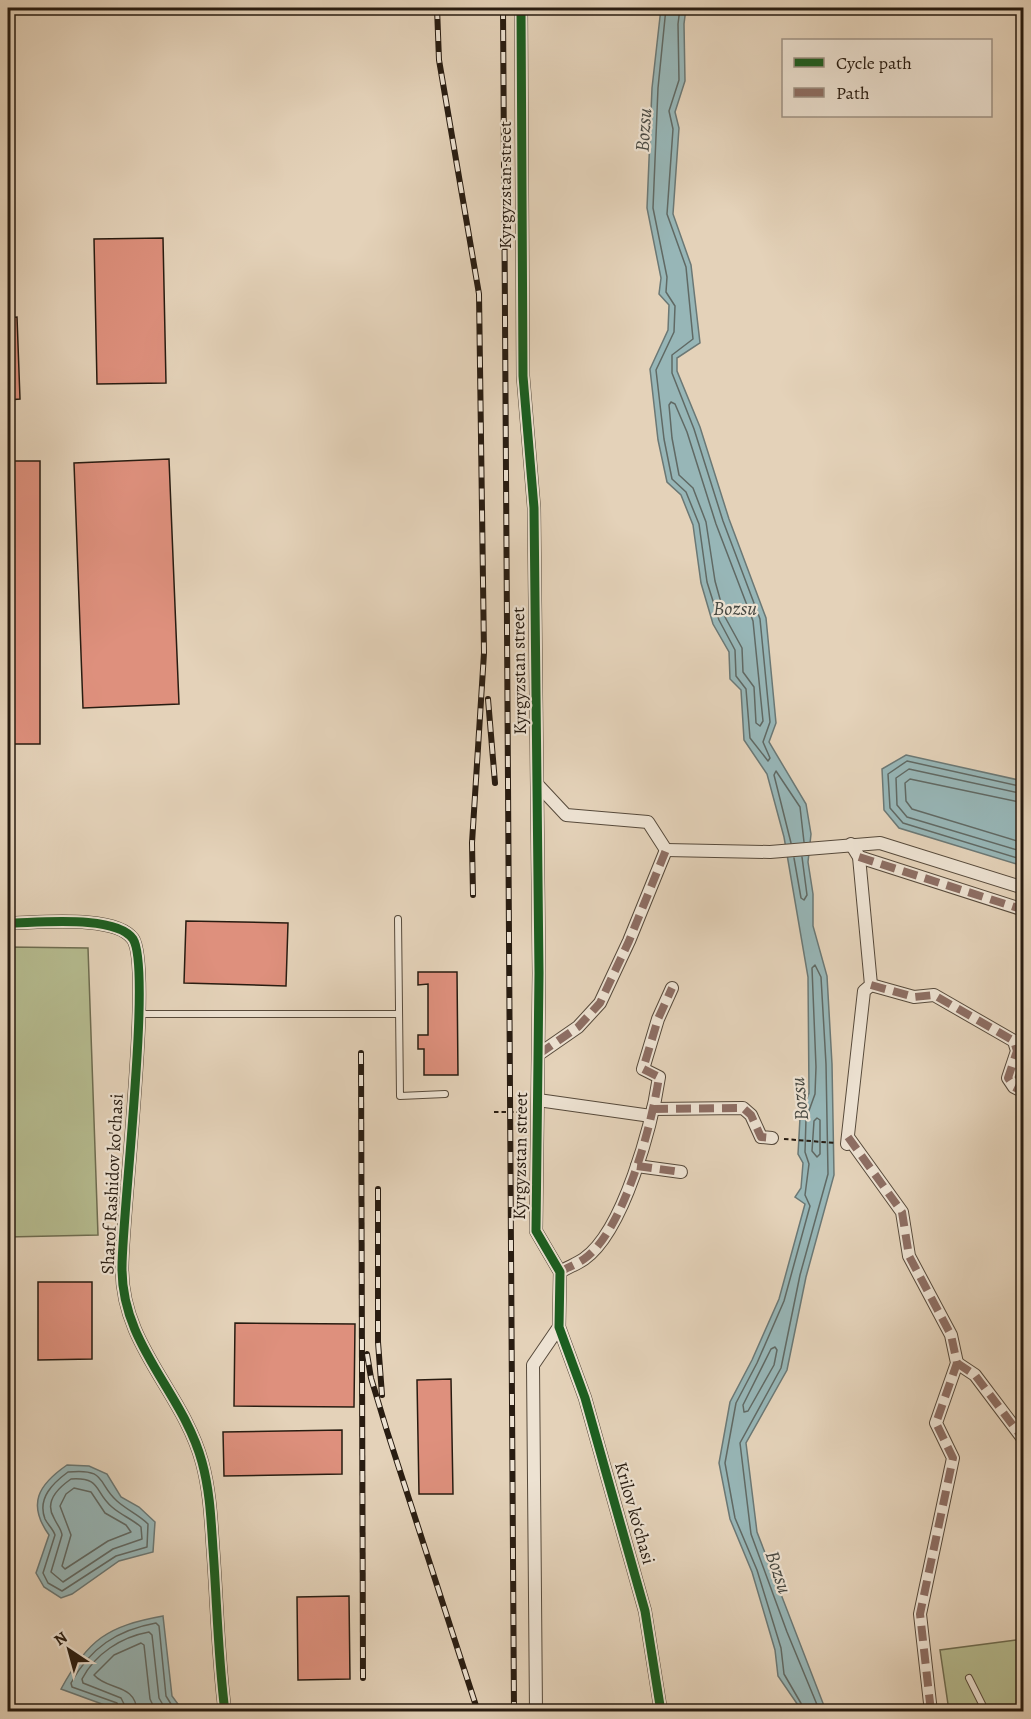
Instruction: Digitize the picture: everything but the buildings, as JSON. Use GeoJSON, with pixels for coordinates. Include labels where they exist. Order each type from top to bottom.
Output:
{"type":"FeatureCollection","features":[{"type":"Feature","properties":{"kind":"street","name":"Kyrgyzstan street"},"geometry":{"type":"LineString","coordinates":[[520,8],[523,376],[534,508],[539,1054],[536,1231],[560,1272]]}},
{"type":"Feature","properties":{"kind":"street"},"geometry":{"type":"LineString","coordinates":[[537,784],[566,814],[648,822],[666,850]]}},
{"type":"Feature","properties":{"kind":"street"},"geometry":{"type":"LineString","coordinates":[[666,850],[770,852],[880,843],[1023,888]]}},
{"type":"Feature","properties":{"kind":"street"},"geometry":{"type":"LineString","coordinates":[[851,844],[859,857],[871,986]]}},
{"type":"Feature","properties":{"kind":"street"},"geometry":{"type":"LineString","coordinates":[[539,1054],[578,1027],[600,1003],[629,941],[666,850]]}},
{"type":"Feature","properties":{"kind":"street"},"geometry":{"type":"LineString","coordinates":[[859,857],[1023,910]]}},
{"type":"Feature","properties":{"kind":"street","name":"Sharof Rashidov ko'chasi"},"geometry":{"type":"LineString","coordinates":[[8,923],[108,925],[126,931],[135,944],[140,959],[123,1283],[134,1331],[186,1421],[202,1461],[210,1503],[225,1712]]}},
{"type":"Feature","properties":{"kind":"street"},"geometry":{"type":"LineString","coordinates":[[931,1712],[920,1614],[953,1458],[936,1423],[957,1363],[951,1335],[909,1256],[902,1212],[847,1141],[864,991],[871,986],[914,997],[934,995],[1014,1041],[1017,1051],[1008,1078],[1014,1087],[1023,1092]]}},
{"type":"Feature","properties":{"kind":"street"},"geometry":{"type":"LineString","coordinates":[[536,1712],[533,1365],[559,1327],[560,1272],[586,1258],[614,1222],[637,1167],[659,1077],[642,1069],[658,1019],[672,988]]}},
{"type":"Feature","properties":{"kind":"street"},"geometry":{"type":"LineString","coordinates":[[538,1106],[652,1112],[743,1108],[751,1115],[761,1137],[772,1138]]}},
{"type":"Feature","properties":{"kind":"street"},"geometry":{"type":"LineString","coordinates":[[637,1167],[681,1172]]}},
{"type":"Feature","properties":{"kind":"street","name":"Krilov ko‘chasi"},"geometry":{"type":"LineString","coordinates":[[559,1327],[585,1398],[645,1611],[661,1712]]}},
{"type":"Feature","properties":{"kind":"street"},"geometry":{"type":"LineString","coordinates":[[957,1363],[975,1375],[1023,1440]]}},
{"type":"Feature","properties":{"kind":"lane"},"geometry":{"type":"LineString","coordinates":[[398,919],[400,1096],[444,1094]]}},
{"type":"Feature","properties":{"kind":"lane"},"geometry":{"type":"LineString","coordinates":[[138,1014],[398,1014]]}},
{"type":"Feature","properties":{"kind":"lane"},"geometry":{"type":"LineString","coordinates":[[969,1678],[986,1712]]}},
{"type":"Feature","properties":{"kind":"path"},"geometry":{"type":"LineString","coordinates":[[494,1112],[538,1106]]}},
{"type":"Feature","properties":{"kind":"path"},"geometry":{"type":"LineString","coordinates":[[772,1138],[847,1141]]}},
{"type":"Feature","properties":{"kind":"green space"},"geometry":{"type":"Polygon","coordinates":[[[8,947],[88,948],[98,1235],[8,1237],[8,947]]]}},
{"type":"Feature","properties":{"kind":"green space"},"geometry":{"type":"Polygon","coordinates":[[[1023,1639],[1023,1711],[949,1711],[940,1650],[1023,1639]]]}},
{"type":"Feature","properties":{"kind":"water","name":"Bozsu"},"geometry":{"type":"Polygon","coordinates":[[[661,8],[686,8],[685,81],[675,112],[679,128],[673,214],[691,265],[700,343],[677,358],[677,371],[700,427],[729,519],[766,618],[776,723],[769,742],[806,804],[811,834],[808,862],[813,894],[813,926],[827,976],[832,1064],[834,1175],[806,1277],[787,1370],[746,1443],[757,1532],[826,1711],[802,1711],[778,1676],[775,1650],[752,1572],[730,1519],[719,1463],[730,1402],[752,1360],[779,1299],[805,1204],[795,1197],[801,1188],[803,1163],[798,1154],[800,1118],[809,1093],[808,977],[784,837],[767,774],[744,740],[741,690],[730,679],[729,652],[713,624],[701,583],[693,525],[681,495],[667,482],[658,440],[650,369],[668,330],[669,305],[659,294],[661,278],[647,208],[652,88],[661,8]]]}},
{"type":"Feature","properties":{"kind":"water"},"geometry":{"type":"Polygon","coordinates":[[[906,755],[1023,781],[1023,866],[899,828],[884,810],[882,769],[906,755]]]}},
{"type":"Feature","properties":{"kind":"water"},"geometry":{"type":"Polygon","coordinates":[[[67,1465],[89,1466],[107,1474],[121,1497],[139,1507],[155,1522],[153,1552],[119,1561],[72,1594],[61,1598],[44,1587],[36,1573],[49,1535],[38,1514],[37,1505],[39,1496],[49,1480],[67,1465]]]}},
{"type":"Feature","properties":{"kind":"water"},"geometry":{"type":"Polygon","coordinates":[[[163,1616],[172,1696],[183,1711],[121,1711],[61,1689],[81,1658],[101,1638],[128,1625],[163,1616]]]}},
{"type":"Feature","properties":{"kind":"railway"},"geometry":{"type":"LineString","coordinates":[[437,8],[439,60],[479,294],[484,653],[472,843],[473,895]]}},
{"type":"Feature","properties":{"kind":"railway"},"geometry":{"type":"LineString","coordinates":[[503,8],[514,1712]]}},
{"type":"Feature","properties":{"kind":"railway"},"geometry":{"type":"LineString","coordinates":[[488,699],[495,783]]}},
{"type":"Feature","properties":{"kind":"railway"},"geometry":{"type":"LineString","coordinates":[[361,1053],[363,1678]]}},
{"type":"Feature","properties":{"kind":"railway"},"geometry":{"type":"LineString","coordinates":[[378,1189],[378,1342],[382,1395]]}},
{"type":"Feature","properties":{"kind":"railway"},"geometry":{"type":"LineString","coordinates":[[367,1354],[371,1378],[387,1431],[478,1712]]}},
{"type":"Feature","properties":{"kind":"marked path"},"geometry":{"type":"LineString","coordinates":[[539,1054],[578,1027],[600,1003],[629,941],[666,850]]}},
{"type":"Feature","properties":{"kind":"marked path"},"geometry":{"type":"LineString","coordinates":[[859,857],[1024,910]]}},
{"type":"Feature","properties":{"kind":"marked path"},"geometry":{"type":"LineString","coordinates":[[871,985],[914,997],[934,995],[1014,1041],[1017,1051],[1008,1078],[1014,1087],[1024,1092]]}},
{"type":"Feature","properties":{"kind":"marked path"},"geometry":{"type":"LineString","coordinates":[[560,1272],[584,1259],[598,1245],[612,1225],[634,1175],[650,1121],[659,1077],[643,1069],[658,1019],[672,988]]}},
{"type":"Feature","properties":{"kind":"marked path"},"geometry":{"type":"LineString","coordinates":[[653,1109],[743,1108],[751,1115],[761,1137],[772,1138]]}},
{"type":"Feature","properties":{"kind":"marked path"},"geometry":{"type":"LineString","coordinates":[[848,1137],[902,1212],[909,1256],[951,1335],[957,1363],[936,1423],[953,1458],[920,1614],[931,1712]]}},
{"type":"Feature","properties":{"kind":"marked path"},"geometry":{"type":"LineString","coordinates":[[637,1166],[681,1172]]}},
{"type":"Feature","properties":{"kind":"marked path"},"geometry":{"type":"LineString","coordinates":[[957,1363],[975,1375],[1024,1440]]}},
{"type":"Feature","properties":{"kind":"cycle path"},"geometry":{"type":"LineString","coordinates":[[521,8],[523,376],[534,508],[539,973],[536,1231],[560,1272],[559,1327],[585,1398],[645,1611],[661,1712]]}},
{"type":"Feature","properties":{"kind":"cycle path"},"geometry":{"type":"LineString","coordinates":[[8,923],[55,921],[93,923],[124,931],[133,939],[138,959],[138,1042],[123,1239],[124,1295],[131,1321],[154,1368],[193,1437],[205,1473],[211,1516],[225,1712]]}}]}
